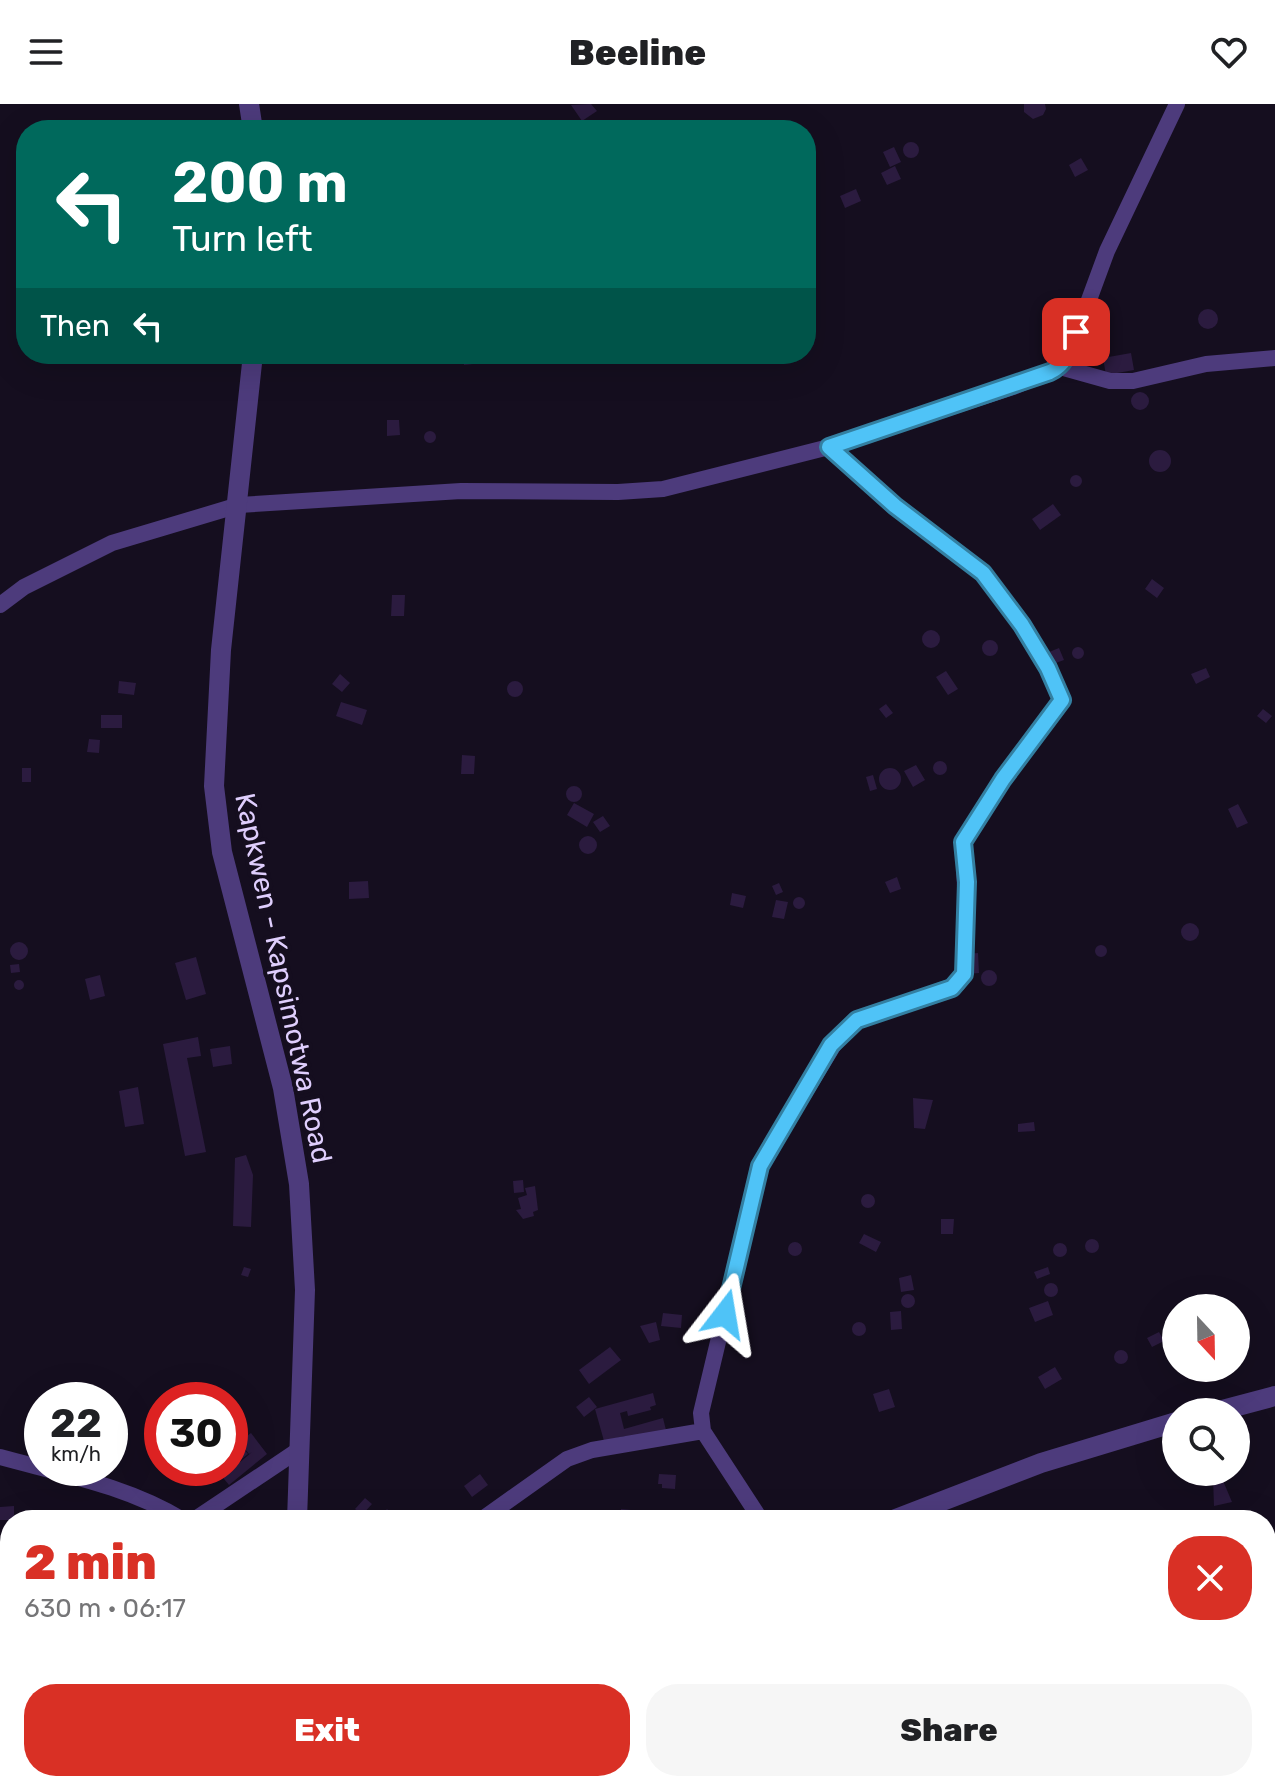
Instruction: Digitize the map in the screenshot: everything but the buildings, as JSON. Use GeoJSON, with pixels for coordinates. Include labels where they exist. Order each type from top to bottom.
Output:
{"type":"FeatureCollection","features":[{"type":"Feature","properties":{"kind":"street"},"geometry":{"type":"LineString","coordinates":[[0,605],[24,587],[112,543],[239,505],[461,491],[618,492],[663,489],[829,447],[1016,386],[1060,367],[1068,357],[1107,251],[1177,104]]}},
{"type":"Feature","properties":{"kind":"street"},"geometry":{"type":"LineString","coordinates":[[1060,367],[1110,381],[1133,381],[1206,364],[1275,358]]}},
{"type":"Feature","properties":{"kind":"street","name":"Kapkwen - Kapsimotwa Road"},"geometry":{"type":"LineString","coordinates":[[252,364],[221,650],[214,786],[222,852],[283,1088],[299,1184],[305,1290],[297,1510]]}},
{"type":"Feature","properties":{"kind":"street"},"geometry":{"type":"LineString","coordinates":[[754,1510],[703,1431],[704,1397],[760,1166],[841,1033],[857,1020],[958,984],[964,974],[966,909],[963,842],[1003,779],[1062,700],[1048,668],[1022,625],[983,573],[895,506],[829,447]]}},
{"type":"Feature","properties":{"kind":"street"},"geometry":{"type":"LineString","coordinates":[[1250,1403],[1275,1396]]}},
{"type":"Feature","properties":{"kind":"street"},"geometry":{"type":"LineString","coordinates":[[919,1510],[1041,1463],[1162,1426]]}},
{"type":"Feature","properties":{"kind":"street"},"geometry":{"type":"LineString","coordinates":[[495,1510],[567,1459],[592,1450],[703,1431]]}},
{"type":"Feature","properties":{"kind":"street"},"geometry":{"type":"LineString","coordinates":[[209,1510],[300,1449]]}},
{"type":"Feature","properties":{"kind":"street"},"geometry":{"type":"LineString","coordinates":[[0,1457],[115,1488],[166,1510]]}},
{"type":"Feature","properties":{"kind":"route"},"geometry":{"type":"LineString","coordinates":[[725,1314],[760,1166],[831,1045],[857,1020],[952,988],[964,974],[967,882],[963,842],[969,828],[1003,779],[1062,700],[1061,692],[1022,625],[983,573],[895,506],[829,447],[1050,372],[1060,367],[1068,357],[1076,332]]}}]}
